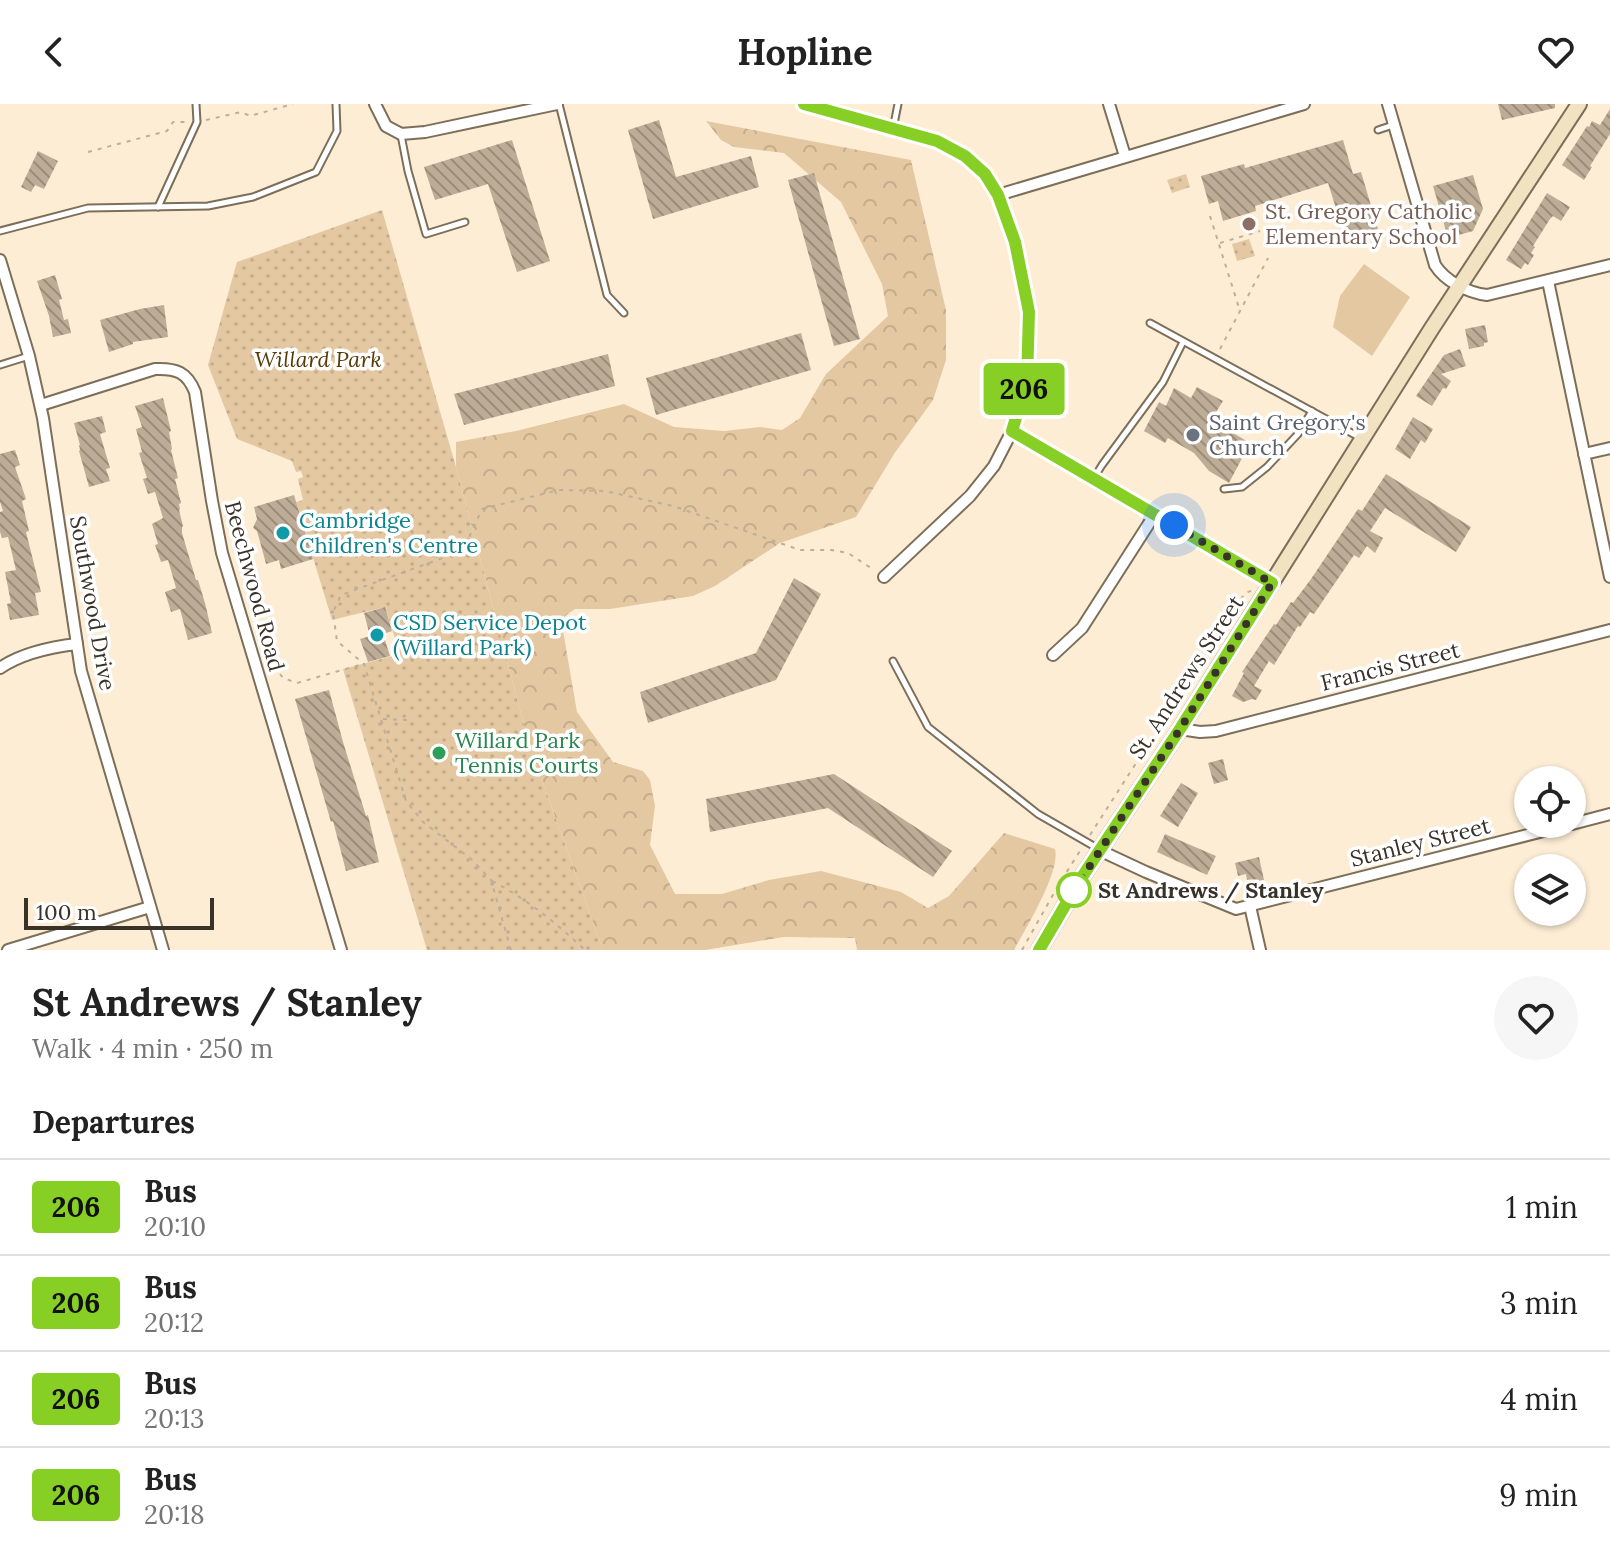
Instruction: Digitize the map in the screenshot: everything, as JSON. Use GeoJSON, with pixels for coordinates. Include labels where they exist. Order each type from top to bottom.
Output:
{"type":"FeatureCollection","features":[{"type":"Feature","properties":{"kind":"main road","name":"St. Andrews Street"},"geometry":{"type":"LineString","coordinates":[[1039,950],[1080,880],[1180,729],[1432,328],[1579,104]]}},
{"type":"Feature","properties":{"kind":"street"},"geometry":{"type":"LineString","coordinates":[[375,104],[386,126],[401,134],[425,132],[558,104]]}},
{"type":"Feature","properties":{"kind":"street"},"geometry":{"type":"LineString","coordinates":[[804,104],[937,141],[965,156],[985,174],[998,195],[1015,242],[1029,312],[1027,381],[1012,431],[994,466],[970,496],[884,577]]}},
{"type":"Feature","properties":{"kind":"street"},"geometry":{"type":"LineString","coordinates":[[1109,104],[1125,156]]}},
{"type":"Feature","properties":{"kind":"street"},"geometry":{"type":"LineString","coordinates":[[998,195],[1304,104]]}},
{"type":"Feature","properties":{"kind":"street"},"geometry":{"type":"LineString","coordinates":[[1388,104],[1435,265],[1441,275],[1479,295],[1487,295],[1610,265]]}},
{"type":"Feature","properties":{"kind":"street","name":"Southwood Drive"},"geometry":{"type":"LineString","coordinates":[[0,260],[41,405],[86,691],[163,950]]}},
{"type":"Feature","properties":{"kind":"street"},"geometry":{"type":"LineString","coordinates":[[1548,281],[1610,577]]}},
{"type":"Feature","properties":{"kind":"street","name":"Beechwood Road"},"geometry":{"type":"LineString","coordinates":[[41,405],[155,369],[170,369],[183,374],[191,382],[222,553],[341,950]]}},
{"type":"Feature","properties":{"kind":"street"},"geometry":{"type":"LineString","coordinates":[[1012,431],[1272,583]]}},
{"type":"Feature","properties":{"kind":"street"},"geometry":{"type":"LineString","coordinates":[[1584,454],[1610,448]]}},
{"type":"Feature","properties":{"kind":"street"},"geometry":{"type":"LineString","coordinates":[[1053,655],[1082,628],[1155,514]]}},
{"type":"Feature","properties":{"kind":"street","name":"Francis Street"},"geometry":{"type":"LineString","coordinates":[[1180,729],[1216,731],[1610,630]]}},
{"type":"Feature","properties":{"kind":"street"},"geometry":{"type":"LineString","coordinates":[[0,668],[46,649],[77,644]]}},
{"type":"Feature","properties":{"kind":"street","name":"Stanley Street"},"geometry":{"type":"LineString","coordinates":[[1586,820],[1610,814]]}},
{"type":"Feature","properties":{"kind":"street","name":"Stanley Street"},"geometry":{"type":"LineString","coordinates":[[1101,851],[1236,909],[1517,838]]}},
{"type":"Feature","properties":{"kind":"street"},"geometry":{"type":"LineString","coordinates":[[1250,906],[1260,950]]}},
{"type":"Feature","properties":{"kind":"street"},"geometry":{"type":"LineString","coordinates":[[8,950],[150,907]]}},
{"type":"Feature","properties":{"kind":"lane"},"geometry":{"type":"LineString","coordinates":[[158,207],[197,122],[196,104]]}},
{"type":"Feature","properties":{"kind":"lane"},"geometry":{"type":"LineString","coordinates":[[0,231],[88,208],[208,206],[253,197],[316,172],[337,131],[336,104]]}},
{"type":"Feature","properties":{"kind":"lane"},"geometry":{"type":"LineString","coordinates":[[558,104],[607,295],[624,313]]}},
{"type":"Feature","properties":{"kind":"lane"},"geometry":{"type":"LineString","coordinates":[[893,129],[898,104]]}},
{"type":"Feature","properties":{"kind":"lane"},"geometry":{"type":"LineString","coordinates":[[1378,130],[1394,125]]}},
{"type":"Feature","properties":{"kind":"lane"},"geometry":{"type":"LineString","coordinates":[[401,134],[426,234],[465,222]]}},
{"type":"Feature","properties":{"kind":"lane"},"geometry":{"type":"LineString","coordinates":[[1150,323],[1364,439]]}},
{"type":"Feature","properties":{"kind":"lane"},"geometry":{"type":"LineString","coordinates":[[1093,478],[1163,382],[1183,342]]}},
{"type":"Feature","properties":{"kind":"lane"},"geometry":{"type":"LineString","coordinates":[[0,365],[29,356]]}},
{"type":"Feature","properties":{"kind":"lane"},"geometry":{"type":"LineString","coordinates":[[1224,489],[1242,487],[1267,467],[1298,434],[1312,411]]}},
{"type":"Feature","properties":{"kind":"lane"},"geometry":{"type":"LineString","coordinates":[[893,661],[928,727],[1038,814],[1101,851]]}},
{"type":"Feature","properties":{"kind":"path"},"geometry":{"type":"LineString","coordinates":[[1210,216],[1240,311]]}},
{"type":"Feature","properties":{"kind":"path"},"geometry":{"type":"LineString","coordinates":[[1219,244],[1260,231]]}},
{"type":"Feature","properties":{"kind":"path"},"geometry":{"type":"LineString","coordinates":[[1215,359],[1268,258]]}},
{"type":"Feature","properties":{"kind":"path"},"geometry":{"type":"LineString","coordinates":[[585,950],[546,915],[516,893],[491,880],[471,859],[423,822],[406,801],[364,664],[337,641],[333,612],[341,595],[440,559],[465,546],[482,509],[559,490],[605,491],[673,506],[800,550],[848,553],[884,577]]}},
{"type":"Feature","properties":{"kind":"path"},"geometry":{"type":"LineString","coordinates":[[1022,950],[1059,884],[1245,593],[1251,591]]}},
{"type":"Feature","properties":{"kind":"path"},"geometry":{"type":"LineString","coordinates":[[268,658],[283,678],[297,683],[364,664]]}},
{"type":"Feature","properties":{"kind":"path"},"geometry":{"type":"LineString","coordinates":[[382,719],[407,720]]}},
{"type":"Feature","properties":{"kind":"path"},"geometry":{"type":"LineString","coordinates":[[491,880],[511,950]]}},
{"type":"Feature","properties":{"kind":"green space"},"geometry":{"type":"Polygon","coordinates":[[[706,121],[911,160],[946,310],[946,360],[933,400],[894,454],[856,517],[780,543],[715,586],[693,596],[610,609],[575,609],[561,619],[577,712],[613,762],[643,771],[650,780],[655,806],[650,845],[675,894],[722,894],[769,880],[821,871],[901,892],[928,908],[949,896],[1004,833],[1055,849],[1048,885],[1014,950],[857,950],[855,938],[784,937],[705,950],[603,950],[529,744],[456,467],[456,442],[516,431],[624,404],[674,427],[724,431],[760,427],[782,430],[800,418],[826,374],[888,316],[882,284],[841,202],[784,153],[734,147],[721,140],[706,121]]]}},
{"type":"Feature","properties":{"kind":"green space"},"geometry":{"type":"Polygon","coordinates":[[[1186,174],[1190,187],[1172,193],[1167,180],[1186,174]]]}},
{"type":"Feature","properties":{"kind":"green space","name":"Willard Park"},"geometry":{"type":"Polygon","coordinates":[[[382,210],[456,467],[529,744],[603,950],[427,950],[343,669],[400,654],[385,607],[332,620],[296,502],[303,500],[298,479],[303,477],[301,471],[296,472],[292,461],[237,439],[208,365],[237,262],[382,210]]]}},
{"type":"Feature","properties":{"kind":"green space"},"geometry":{"type":"Polygon","coordinates":[[[1249,239],[1255,256],[1237,261],[1232,244],[1249,239]]]}},
{"type":"Feature","properties":{"kind":"green space"},"geometry":{"type":"Polygon","coordinates":[[[1364,264],[1410,297],[1372,356],[1333,327],[1340,296],[1364,264]]]}},
{"type":"Feature","properties":{"kind":"building"},"geometry":{"type":"Polygon","coordinates":[[[1498,104],[1555,104],[1555,108],[1502,120],[1498,104]]]}},
{"type":"Feature","properties":{"kind":"building"},"geometry":{"type":"Polygon","coordinates":[[[1610,109],[1610,134],[1584,180],[1562,165],[1587,126],[1592,121],[1600,125],[1610,109]]]}},
{"type":"Feature","properties":{"kind":"building"},"geometry":{"type":"Polygon","coordinates":[[[659,120],[676,177],[751,156],[759,187],[653,219],[628,130],[659,120]]]}},
{"type":"Feature","properties":{"kind":"building"},"geometry":{"type":"Polygon","coordinates":[[[512,140],[550,261],[517,272],[488,184],[435,200],[424,167],[512,140]]]}},
{"type":"Feature","properties":{"kind":"building"},"geometry":{"type":"Polygon","coordinates":[[[1343,140],[1353,174],[1361,172],[1378,229],[1346,240],[1328,183],[1255,206],[1256,211],[1223,221],[1218,201],[1209,204],[1201,176],[1244,164],[1245,168],[1343,140]]]}},
{"type":"Feature","properties":{"kind":"building"},"geometry":{"type":"Polygon","coordinates":[[[38,151],[58,161],[44,189],[35,185],[31,192],[21,187],[38,151]]]}},
{"type":"Feature","properties":{"kind":"building"},"geometry":{"type":"Polygon","coordinates":[[[814,173],[860,339],[834,346],[788,180],[814,173]]]}},
{"type":"Feature","properties":{"kind":"building"},"geometry":{"type":"Polygon","coordinates":[[[1473,175],[1483,209],[1473,231],[1448,238],[1433,186],[1473,175]]]}},
{"type":"Feature","properties":{"kind":"building"},"geometry":{"type":"Polygon","coordinates":[[[1547,193],[1570,207],[1561,221],[1553,216],[1550,219],[1533,246],[1531,253],[1534,255],[1528,265],[1525,263],[1521,269],[1506,260],[1547,193]]]}},
{"type":"Feature","properties":{"kind":"building"},"geometry":{"type":"Polygon","coordinates":[[[55,275],[64,320],[68,319],[71,333],[53,337],[37,281],[55,275]]]}},
{"type":"Feature","properties":{"kind":"building"},"geometry":{"type":"Polygon","coordinates":[[[164,305],[168,337],[133,342],[109,352],[100,320],[164,305]]]}},
{"type":"Feature","properties":{"kind":"building"},"geometry":{"type":"Polygon","coordinates":[[[1485,325],[1488,342],[1469,349],[1465,329],[1485,325]]]}},
{"type":"Feature","properties":{"kind":"building"},"geometry":{"type":"Polygon","coordinates":[[[801,333],[811,370],[656,415],[646,378],[801,333]]]}},
{"type":"Feature","properties":{"kind":"building"},"geometry":{"type":"Polygon","coordinates":[[[1460,349],[1466,366],[1441,374],[1451,381],[1432,406],[1416,396],[1444,355],[1460,349]]]}},
{"type":"Feature","properties":{"kind":"building"},"geometry":{"type":"Polygon","coordinates":[[[608,354],[615,386],[464,425],[454,394],[608,354]]]}},
{"type":"Feature","properties":{"kind":"building","name":"Saint Gregory's Church"},"geometry":{"type":"Polygon","coordinates":[[[1197,387],[1223,401],[1211,420],[1250,443],[1229,483],[1209,471],[1194,453],[1168,438],[1165,443],[1144,431],[1159,402],[1166,406],[1174,388],[1191,398],[1197,387]]]}},
{"type":"Feature","properties":{"kind":"building"},"geometry":{"type":"Polygon","coordinates":[[[163,398],[178,478],[175,479],[181,503],[182,533],[212,633],[188,640],[180,609],[171,612],[165,592],[176,588],[168,560],[161,562],[155,545],[158,544],[152,524],[163,518],[155,492],[148,494],[143,479],[147,478],[136,429],[142,427],[135,406],[163,398]]]}},
{"type":"Feature","properties":{"kind":"building"},"geometry":{"type":"Polygon","coordinates":[[[102,416],[106,432],[100,434],[110,468],[106,469],[110,481],[89,487],[74,423],[102,416]]]}},
{"type":"Feature","properties":{"kind":"building"},"geometry":{"type":"Polygon","coordinates":[[[1413,417],[1433,429],[1425,443],[1421,440],[1410,459],[1395,449],[1413,417]]]}},
{"type":"Feature","properties":{"kind":"building"},"geometry":{"type":"Polygon","coordinates":[[[15,450],[20,465],[15,467],[26,499],[22,501],[29,531],[26,532],[41,592],[35,593],[39,615],[10,620],[7,604],[11,603],[5,572],[16,570],[8,537],[2,538],[0,532],[0,512],[3,511],[0,502],[0,454],[15,450]]]}},
{"type":"Feature","properties":{"kind":"building"},"geometry":{"type":"Polygon","coordinates":[[[1386,474],[1471,527],[1456,552],[1385,508],[1370,531],[1383,538],[1375,553],[1367,546],[1359,558],[1354,555],[1314,614],[1310,612],[1298,626],[1274,665],[1269,661],[1254,686],[1262,690],[1256,700],[1243,702],[1232,696],[1242,672],[1274,624],[1311,579],[1358,509],[1362,511],[1386,474]]]}},
{"type":"Feature","properties":{"kind":"building","name":"Cambridge Children's Centre"},"geometry":{"type":"Polygon","coordinates":[[[294,495],[313,559],[281,569],[279,560],[266,564],[257,531],[253,528],[257,519],[254,507],[294,495]]]}},
{"type":"Feature","properties":{"kind":"building"},"geometry":{"type":"Polygon","coordinates":[[[794,578],[821,594],[776,680],[648,723],[640,692],[756,653],[794,578]]]}},
{"type":"Feature","properties":{"kind":"building","name":"CSD Service Depot (Willard Park)"},"geometry":{"type":"Polygon","coordinates":[[[385,607],[392,631],[383,634],[390,656],[368,662],[360,639],[370,636],[364,613],[385,607]]]}},
{"type":"Feature","properties":{"kind":"building"},"geometry":{"type":"Polygon","coordinates":[[[329,690],[368,815],[379,862],[346,871],[295,699],[329,690]]]}},
{"type":"Feature","properties":{"kind":"building"},"geometry":{"type":"Polygon","coordinates":[[[1223,759],[1228,780],[1214,784],[1208,763],[1223,759]]]}},
{"type":"Feature","properties":{"kind":"building"},"geometry":{"type":"Polygon","coordinates":[[[834,774],[952,851],[933,877],[828,808],[710,832],[706,799],[834,774]]]}},
{"type":"Feature","properties":{"kind":"building"},"geometry":{"type":"Polygon","coordinates":[[[1181,783],[1198,793],[1178,827],[1160,816],[1181,783]]]}},
{"type":"Feature","properties":{"kind":"building"},"geometry":{"type":"Polygon","coordinates":[[[1165,834],[1216,856],[1207,875],[1157,852],[1165,834]]]}},
{"type":"Feature","properties":{"kind":"building"},"geometry":{"type":"Polygon","coordinates":[[[1259,857],[1264,880],[1250,883],[1246,874],[1238,876],[1235,863],[1259,857]]]}},
{"type":"Feature","properties":{"kind":"bus line","name":"206"},"geometry":{"type":"LineString","coordinates":[[804,104],[937,141],[965,156],[985,174],[998,195],[1015,242],[1029,312],[1027,381],[1012,431],[1272,583],[1080,880],[1039,950]]}},
{"type":"Feature","properties":{"kind":"place","name":"St. Gregory Catholic Elementary School"},"geometry":{"type":"Point","coordinates":[1249,224]}},
{"type":"Feature","properties":{"kind":"place","name":"Saint Gregory's Church"},"geometry":{"type":"Point","coordinates":[1193,435]}},
{"type":"Feature","properties":{"kind":"place","name":"Cambridge Children's Centre"},"geometry":{"type":"Point","coordinates":[283,533]}},
{"type":"Feature","properties":{"kind":"place","name":"CSD Service Depot (Willard Park)"},"geometry":{"type":"Point","coordinates":[377,635]}},
{"type":"Feature","properties":{"kind":"place","name":"Willard Park Tennis Courts"},"geometry":{"type":"Point","coordinates":[439,753]}},
{"type":"Feature","properties":{"kind":"place","name":"St Andrews / Stanley"},"geometry":{"type":"Point","coordinates":[1074,890]}},
{"type":"Feature","properties":{"kind":"route"},"geometry":{"type":"LineString","coordinates":[[1074,890],[1272,583],[1174,525]]}}]}
